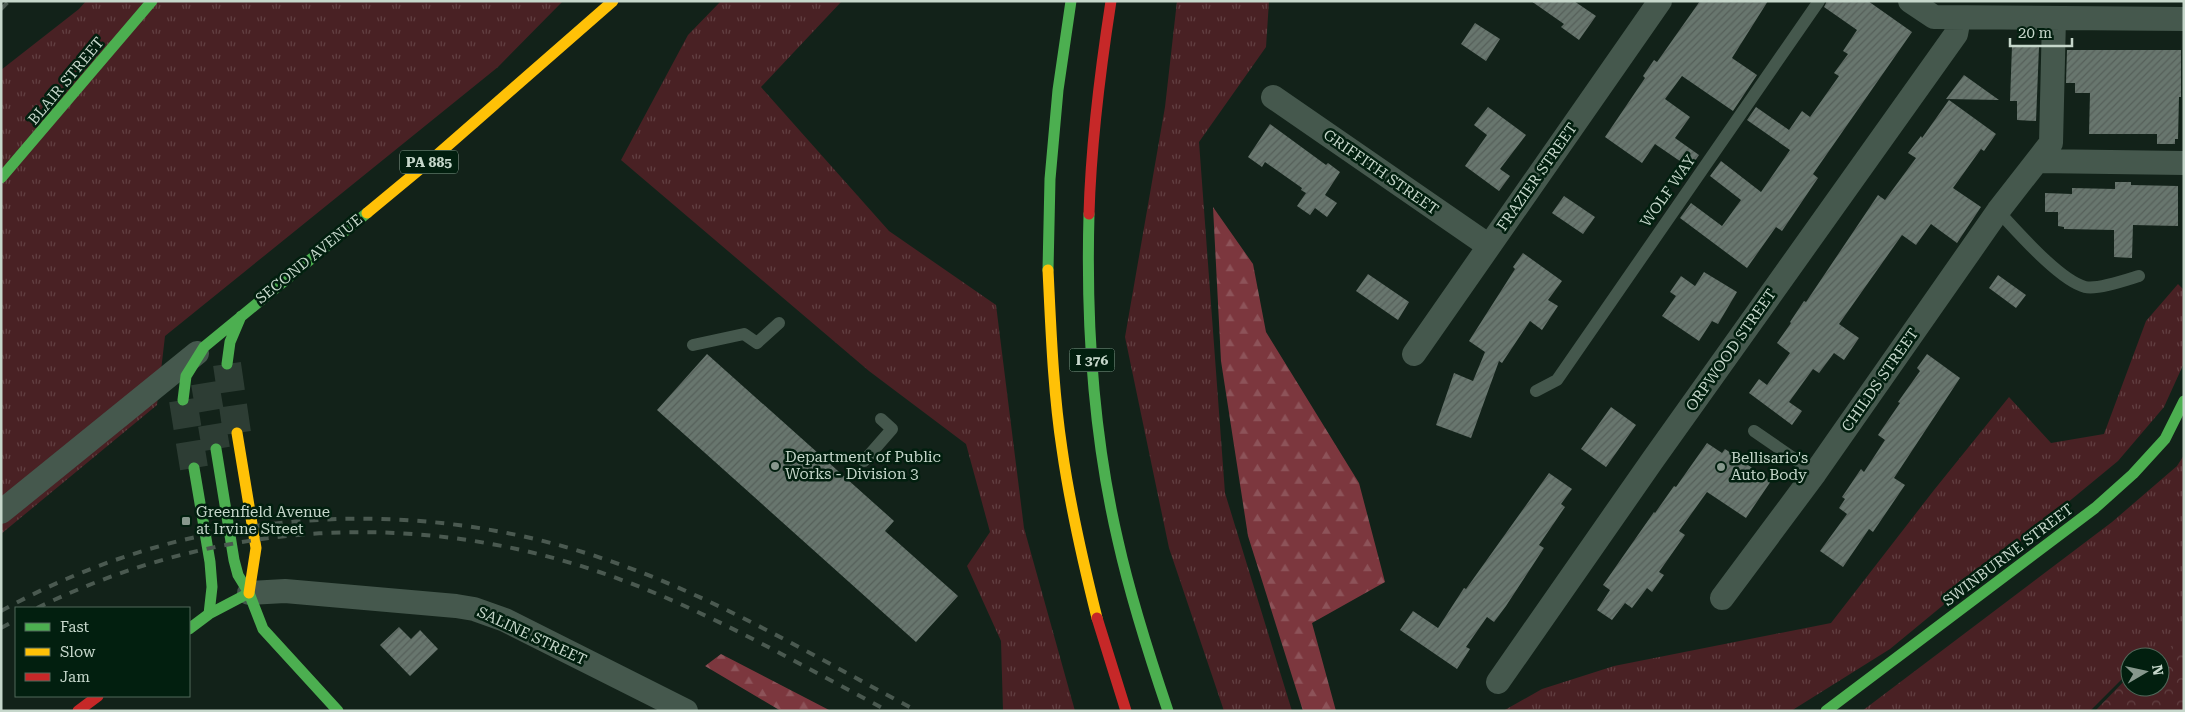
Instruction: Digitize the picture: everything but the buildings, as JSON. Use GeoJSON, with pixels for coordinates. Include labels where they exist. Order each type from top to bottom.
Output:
{"type":"FeatureCollection","features":[{"type":"Feature","properties":{"kind":"main road","name":"BLAIR STREET"},"geometry":{"type":"LineString","coordinates":[[1,178],[152,1]]}},
{"type":"Feature","properties":{"kind":"main road","name":"SECOND AVENUE"},"geometry":{"type":"LineString","coordinates":[[204,356],[241,314],[438,155],[613,1]]}},
{"type":"Feature","properties":{"kind":"main road","name":"I 376"},"geometry":{"type":"LineString","coordinates":[[1071,1],[1057,94],[1049,199],[1048,256],[1053,371],[1068,485],[1079,541],[1107,653],[1126,711]]}},
{"type":"Feature","properties":{"kind":"main road","name":"I 376"},"geometry":{"type":"LineString","coordinates":[[1111,1],[1100,71],[1090,164],[1087,256],[1092,368],[1107,478],[1117,533],[1143,632],[1168,711]]}},
{"type":"Feature","properties":{"kind":"main road","name":"PA 885"},"geometry":{"type":"LineString","coordinates":[[227,364],[230,342],[241,314]]}},
{"type":"Feature","properties":{"kind":"main road","name":"PA 885"},"geometry":{"type":"LineString","coordinates":[[182,400],[186,376],[204,356]]}},
{"type":"Feature","properties":{"kind":"main road","name":"SWINBURNE STREET"},"geometry":{"type":"LineString","coordinates":[[1826,711],[2095,508],[2133,474],[2165,439],[2184,401]]}},
{"type":"Feature","properties":{"kind":"main road"},"geometry":{"type":"LineString","coordinates":[[237,434],[256,548],[249,593]]}},
{"type":"Feature","properties":{"kind":"main road"},"geometry":{"type":"LineString","coordinates":[[216,449],[238,575],[249,593],[263,628],[338,711]]}},
{"type":"Feature","properties":{"kind":"main road"},"geometry":{"type":"LineString","coordinates":[[194,468],[210,562],[212,587],[209,614]]}},
{"type":"Feature","properties":{"kind":"main road"},"geometry":{"type":"LineString","coordinates":[[190,628],[209,614],[249,593]]}},
{"type":"Feature","properties":{"kind":"main road"},"geometry":{"type":"LineString","coordinates":[[78,711],[97,697]]}},
{"type":"Feature","properties":{"kind":"street"},"geometry":{"type":"LineString","coordinates":[[1910,1],[1934,17],[2184,20]]}},
{"type":"Feature","properties":{"kind":"street","name":"FRAZIER STREET"},"geometry":{"type":"LineString","coordinates":[[1414,354],[1653,4]]}},
{"type":"Feature","properties":{"kind":"street","name":"ORPWOOD STREET"},"geometry":{"type":"LineString","coordinates":[[1498,682],[1652,461],[1956,34],[1959,18]]}},
{"type":"Feature","properties":{"kind":"street","name":"CHILDS STREET"},"geometry":{"type":"LineString","coordinates":[[1722,598],[1815,473],[1998,211],[2052,143],[2054,18]]}},
{"type":"Feature","properties":{"kind":"street","name":"GRIFFITH STREET"},"geometry":{"type":"LineString","coordinates":[[1273,97],[1489,246]]}},
{"type":"Feature","properties":{"kind":"street"},"geometry":{"type":"LineString","coordinates":[[2037,161],[2184,163]]}},
{"type":"Feature","properties":{"kind":"street","name":"SECOND AVENUE"},"geometry":{"type":"LineString","coordinates":[[1,512],[204,356]]}},
{"type":"Feature","properties":{"kind":"street","name":"SALINE STREET"},"geometry":{"type":"LineString","coordinates":[[249,593],[285,591],[474,609],[505,620],[686,711]]}},
{"type":"Feature","properties":{"kind":"lane","name":"WOLF WAY"},"geometry":{"type":"LineString","coordinates":[[1536,392],[1556,380],[1819,1]]}},
{"type":"Feature","properties":{"kind":"lane"},"geometry":{"type":"LineString","coordinates":[[1998,211],[2043,258],[2085,287],[2095,288],[2139,276]]}},
{"type":"Feature","properties":{"kind":"lane"},"geometry":{"type":"LineString","coordinates":[[693,345],[744,334],[757,343],[779,323]]}},
{"type":"Feature","properties":{"kind":"lane"},"geometry":{"type":"LineString","coordinates":[[864,462],[892,429],[881,419]]}},
{"type":"Feature","properties":{"kind":"lane"},"geometry":{"type":"LineString","coordinates":[[1754,431],[1815,473]]}},
{"type":"Feature","properties":{"kind":"green space"},"geometry":{"type":"Polygon","coordinates":[[[86,1],[563,1],[498,67],[165,336],[157,405],[1,534],[1,70],[79,9],[86,1]]]}},
{"type":"Feature","properties":{"kind":"green space"},"geometry":{"type":"Polygon","coordinates":[[[721,1],[842,1],[761,87],[889,231],[996,305],[1024,528],[1075,711],[1003,711],[1001,641],[967,566],[990,532],[966,444],[869,371],[621,160],[688,35],[721,1]]]}},
{"type":"Feature","properties":{"kind":"green space"},"geometry":{"type":"Polygon","coordinates":[[[1177,1],[1269,1],[1266,47],[1199,142],[1225,493],[1292,711],[1224,711],[1169,548],[1125,337],[1165,107],[1177,1]]]}},
{"type":"Feature","properties":{"kind":"green space"},"geometry":{"type":"Polygon","coordinates":[[[1213,207],[1253,264],[1266,332],[1359,483],[1385,582],[1312,623],[1336,711],[1303,711],[1248,536],[1221,361],[1213,207]]]}},
{"type":"Feature","properties":{"kind":"green space"},"geometry":{"type":"Polygon","coordinates":[[[2178,284],[2184,290],[2184,363],[2164,407],[2118,461],[1890,649],[1791,711],[1503,711],[1542,689],[1614,666],[1831,623],[2009,397],[2051,443],[2104,434],[2146,321],[2178,284]]]}},
{"type":"Feature","properties":{"kind":"green space"},"geometry":{"type":"Polygon","coordinates":[[[2184,455],[2184,671],[2170,663],[2170,647],[2120,647],[2120,681],[2090,711],[1862,711],[2112,522],[2177,466],[2184,455]]]}},
{"type":"Feature","properties":{"kind":"green space"},"geometry":{"type":"Polygon","coordinates":[[[2184,637],[2184,711],[2095,711],[2120,685],[2120,697],[2170,697],[2170,647],[2184,637]]]}},
{"type":"Feature","properties":{"kind":"green space"},"geometry":{"type":"Polygon","coordinates":[[[721,654],[831,711],[781,711],[705,666],[721,654]]]}},
{"type":"Feature","properties":{"kind":"tunnel"},"geometry":{"type":"LineString","coordinates":[[227,364],[237,433]]}},
{"type":"Feature","properties":{"kind":"tunnel"},"geometry":{"type":"LineString","coordinates":[[205,383],[216,449]]}},
{"type":"Feature","properties":{"kind":"tunnel"},"geometry":{"type":"LineString","coordinates":[[183,400],[194,468]]}},
{"type":"Feature","properties":{"kind":"railway"},"geometry":{"type":"LineString","coordinates":[[1,9],[9,1]]}},
{"type":"Feature","properties":{"kind":"railway"},"geometry":{"type":"LineString","coordinates":[[1,611],[72,576],[146,550],[223,531],[300,521],[378,519],[457,525],[534,539],[610,561],[650,576],[766,630],[917,711]]}},
{"type":"Feature","properties":{"kind":"railway"},"geometry":{"type":"LineString","coordinates":[[39,607],[106,579],[176,556],[247,541],[319,533],[392,533],[464,540],[536,554],[608,575],[644,589],[715,620],[888,711]]}},
{"type":"Feature","properties":{"kind":"railway"},"geometry":{"type":"LineString","coordinates":[[1,628],[15,621]]}},
{"type":"Feature","properties":{"kind":"traffic: fast"},"geometry":{"type":"LineString","coordinates":[[1,178],[152,1]]}},
{"type":"Feature","properties":{"kind":"traffic: fast"},"geometry":{"type":"LineString","coordinates":[[1048,270],[1050,179],[1058,90],[1071,1]]}},
{"type":"Feature","properties":{"kind":"traffic: fast"},"geometry":{"type":"LineString","coordinates":[[183,400],[186,376],[204,347],[367,213]]}},
{"type":"Feature","properties":{"kind":"traffic: fast"},"geometry":{"type":"LineString","coordinates":[[1089,214],[1090,337],[1102,460],[1109,501],[1129,584],[1147,648],[1168,711]]}},
{"type":"Feature","properties":{"kind":"traffic: fast"},"geometry":{"type":"LineString","coordinates":[[227,364],[230,342],[241,316]]}},
{"type":"Feature","properties":{"kind":"traffic: fast"},"geometry":{"type":"LineString","coordinates":[[1826,711],[2095,508],[2133,474],[2165,439],[2184,401]]}},
{"type":"Feature","properties":{"kind":"traffic: fast"},"geometry":{"type":"LineString","coordinates":[[216,449],[234,560],[238,575],[249,593]]}},
{"type":"Feature","properties":{"kind":"traffic: fast"},"geometry":{"type":"LineString","coordinates":[[194,468],[210,562],[212,587],[209,614]]}},
{"type":"Feature","properties":{"kind":"traffic: fast"},"geometry":{"type":"LineString","coordinates":[[249,593],[263,629],[338,711]]}},
{"type":"Feature","properties":{"kind":"traffic: fast"},"geometry":{"type":"LineString","coordinates":[[190,628],[209,614],[249,593]]}},
{"type":"Feature","properties":{"kind":"traffic: slow"},"geometry":{"type":"LineString","coordinates":[[367,213],[437,155],[613,1]]}},
{"type":"Feature","properties":{"kind":"traffic: slow"},"geometry":{"type":"LineString","coordinates":[[1048,270],[1054,382],[1062,449],[1077,534],[1097,618]]}},
{"type":"Feature","properties":{"kind":"traffic: slow"},"geometry":{"type":"LineString","coordinates":[[237,433],[256,548],[249,593]]}},
{"type":"Feature","properties":{"kind":"traffic: jam"},"geometry":{"type":"LineString","coordinates":[[1089,214],[1097,107],[1111,1]]}},
{"type":"Feature","properties":{"kind":"traffic: jam"},"geometry":{"type":"LineString","coordinates":[[1097,618],[1126,711]]}},
{"type":"Feature","properties":{"kind":"traffic: jam"},"geometry":{"type":"LineString","coordinates":[[78,711],[97,697]]}},
{"type":"Feature","properties":{"kind":"place","name":"Department of Public Works - Division 3"},"geometry":{"type":"Point","coordinates":[775,466]}},
{"type":"Feature","properties":{"kind":"place","name":"Bellisario's Auto Body"},"geometry":{"type":"Point","coordinates":[1721,467]}},
{"type":"Feature","properties":{"kind":"place","name":"Greenfield Avenue at Irvine Street"},"geometry":{"type":"Point","coordinates":[186,521]}}]}
